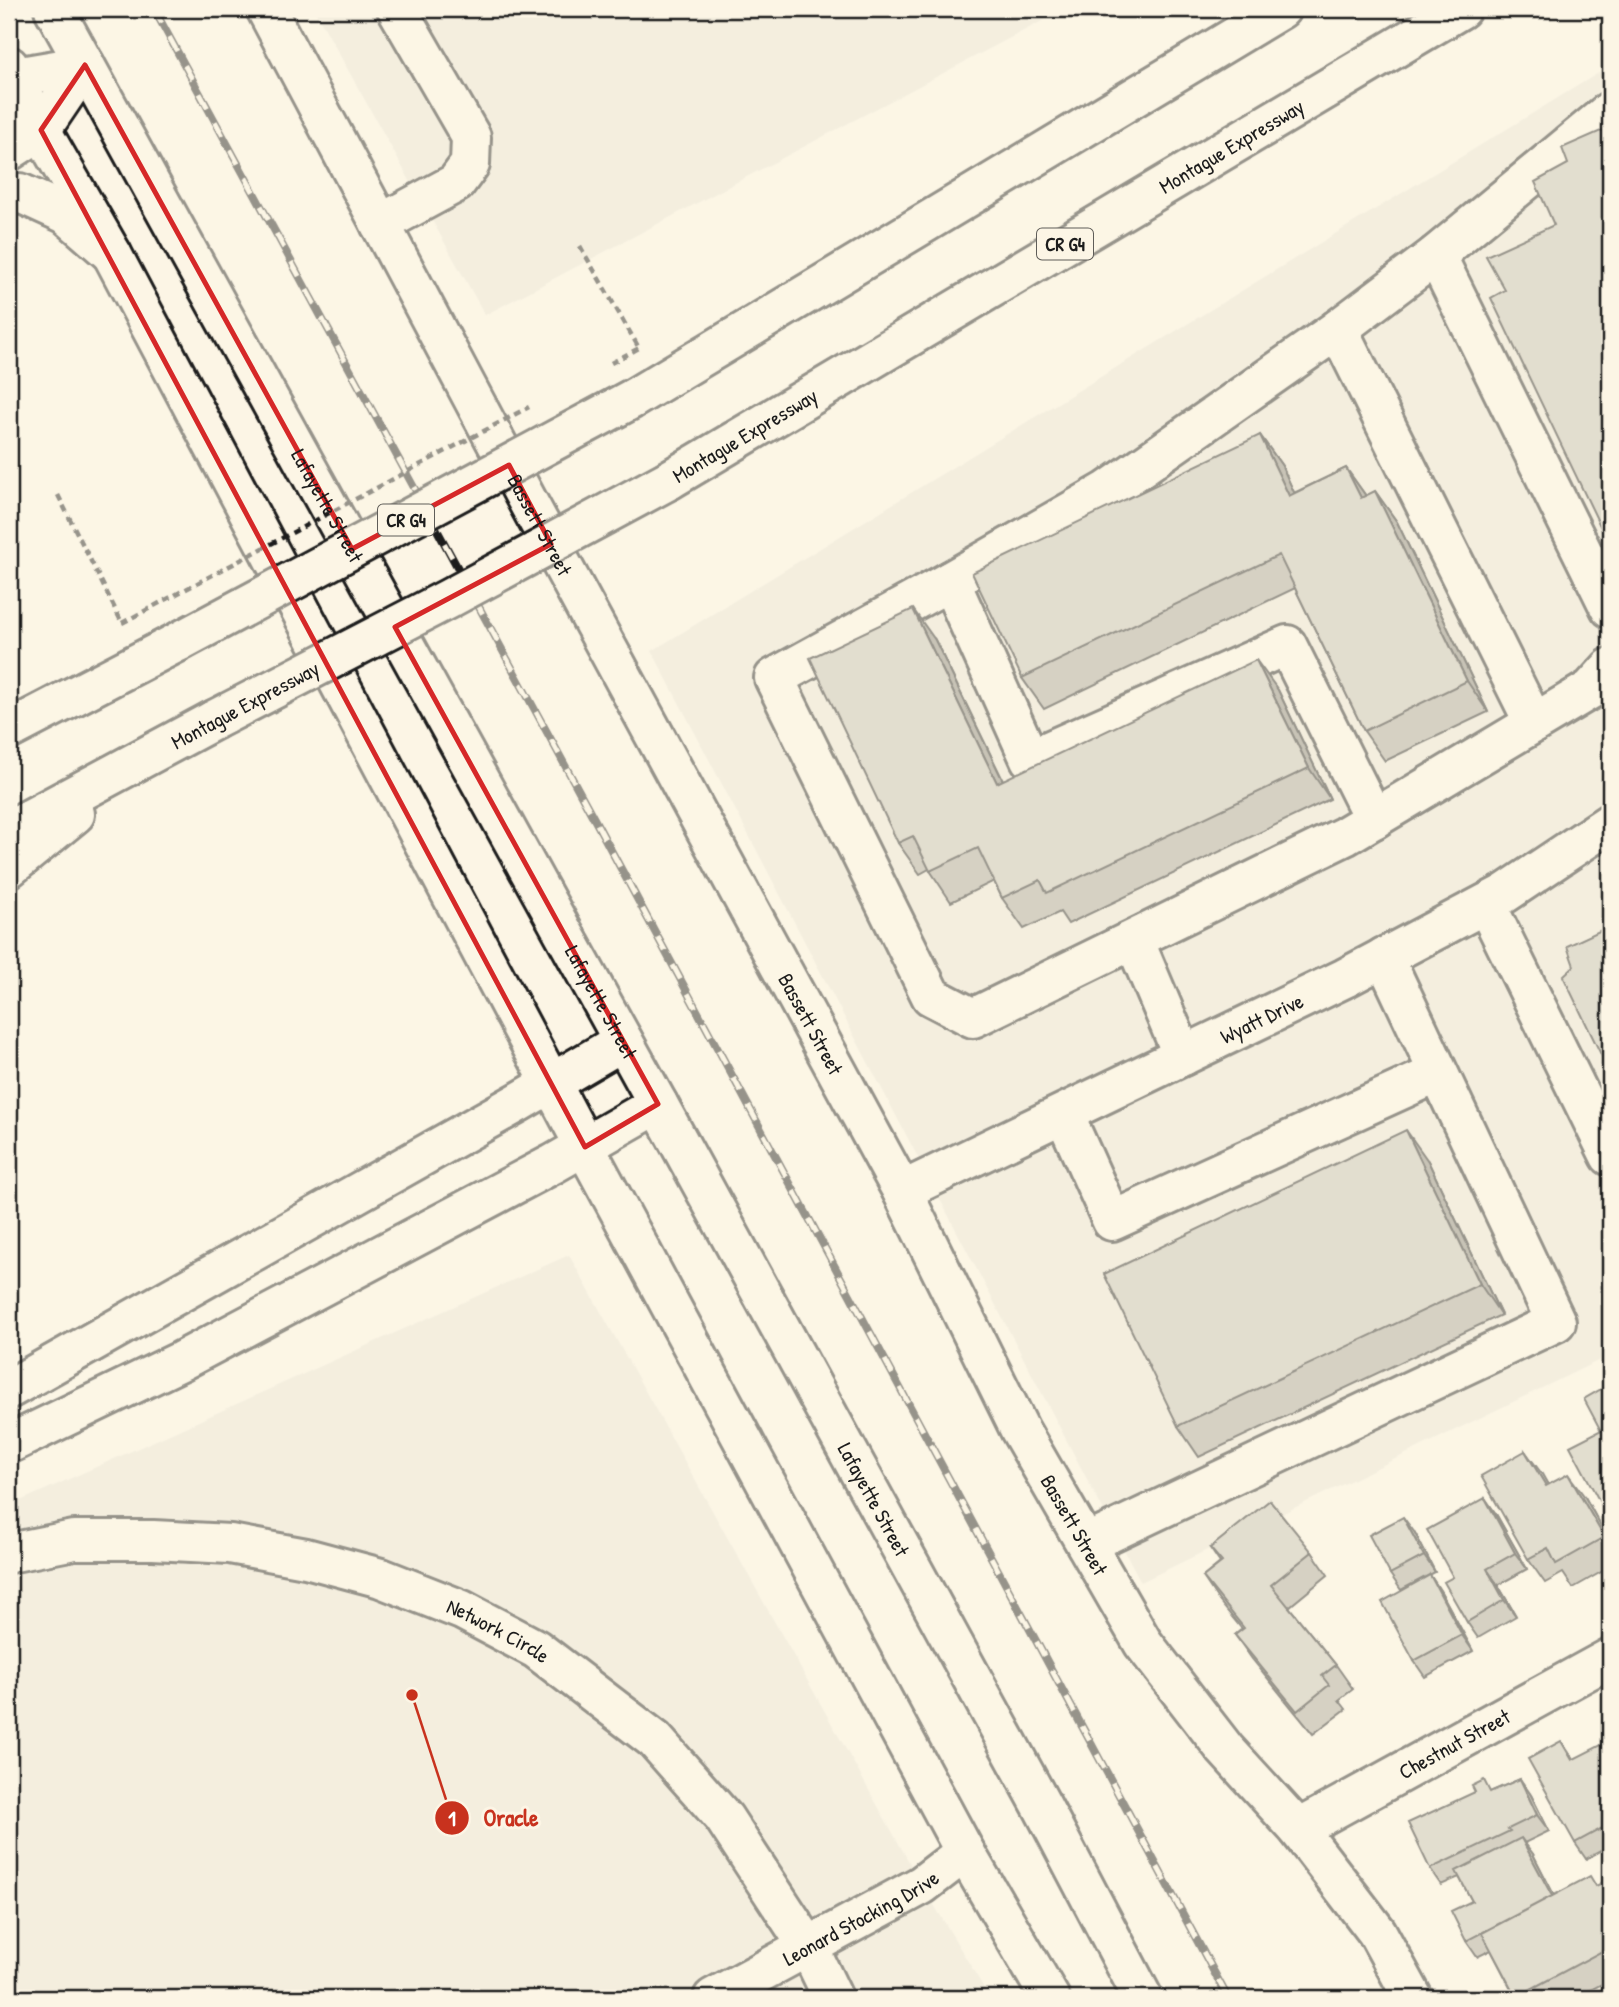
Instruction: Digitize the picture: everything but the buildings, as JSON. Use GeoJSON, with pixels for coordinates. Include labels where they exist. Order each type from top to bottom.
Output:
{"type":"FeatureCollection","features":[{"type":"Feature","properties":{"kind":"main road","name":"Lafayette Street"},"geometry":{"type":"LineString","coordinates":[[54,9],[659,1104],[1042,1806],[1143,1998]]}},
{"type":"Feature","properties":{"kind":"main road","name":"Bassett Street"},"geometry":{"type":"LineString","coordinates":[[266,9],[529,504],[902,1191],[1020,1430],[1143,1643],[1225,1749],[1298,1829],[1377,1932],[1413,1998]]}},
{"type":"Feature","properties":{"kind":"main road"},"geometry":{"type":"LineString","coordinates":[[380,224],[456,183],[470,164],[471,137],[397,9]]}},
{"type":"Feature","properties":{"kind":"main road","name":"CR G4"},"geometry":{"type":"LineString","coordinates":[[9,730],[632,399],[1281,9]]}},
{"type":"Feature","properties":{"kind":"main road","name":"Montague Expressway"},"geometry":{"type":"LineString","coordinates":[[9,830],[669,480],[1461,9]]}},
{"type":"Feature","properties":{"kind":"main road"},"geometry":{"type":"LineString","coordinates":[[85,65],[11,74],[112,254],[551,1084],[965,1852],[1050,1998]]}},
{"type":"Feature","properties":{"kind":"main road"},"geometry":{"type":"LineString","coordinates":[[9,151],[41,130],[85,65]]}},
{"type":"Feature","properties":{"kind":"main road"},"geometry":{"type":"LineString","coordinates":[[1604,690],[1534,723],[1345,836],[973,1018],[932,996],[774,678],[1107,491],[1338,329],[1436,255],[1610,111]]}},
{"type":"Feature","properties":{"kind":"main road"},"geometry":{"type":"LineString","coordinates":[[9,196],[20,192],[66,214],[112,254]]}},
{"type":"Feature","properties":{"kind":"main road"},"geometry":{"type":"LineString","coordinates":[[1436,255],[1610,608]]}},
{"type":"Feature","properties":{"kind":"main road"},"geometry":{"type":"LineString","coordinates":[[1338,329],[1534,723]]}},
{"type":"Feature","properties":{"kind":"main road"},"geometry":{"type":"LineString","coordinates":[[950,581],[1030,759],[1287,645],[1374,819]]}},
{"type":"Feature","properties":{"kind":"main road"},"geometry":{"type":"LineString","coordinates":[[9,712],[103,680]]}},
{"type":"Feature","properties":{"kind":"main road"},"geometry":{"type":"LineString","coordinates":[[9,868],[139,761]]}},
{"type":"Feature","properties":{"kind":"main road","name":"Wyatt Drive"},"geometry":{"type":"LineString","coordinates":[[902,1191],[1345,978],[1504,894],[1610,823]]}},
{"type":"Feature","properties":{"kind":"main road"},"geometry":{"type":"LineString","coordinates":[[1486,904],[1610,1156]]}},
{"type":"Feature","properties":{"kind":"main road"},"geometry":{"type":"LineString","coordinates":[[1134,940],[1183,1056]]}},
{"type":"Feature","properties":{"kind":"main road"},"geometry":{"type":"LineString","coordinates":[[1086,1544],[1556,1322],[1384,957]]}},
{"type":"Feature","properties":{"kind":"main road"},"geometry":{"type":"LineString","coordinates":[[9,1389],[623,1041]]}},
{"type":"Feature","properties":{"kind":"main road"},"geometry":{"type":"LineString","coordinates":[[1064,1114],[1112,1221],[1438,1073]]}},
{"type":"Feature","properties":{"kind":"main road"},"geometry":{"type":"LineString","coordinates":[[9,1444],[181,1361],[585,1147],[659,1104]]}},
{"type":"Feature","properties":{"kind":"main road","name":"Network Circle"},"geometry":{"type":"LineString","coordinates":[[9,1553],[74,1540],[230,1544],[306,1558],[381,1578],[462,1610],[536,1650],[654,1740],[724,1818],[809,1948],[832,1998]]}},
{"type":"Feature","properties":{"kind":"main road","name":"Chestnut Street"},"geometry":{"type":"LineString","coordinates":[[1298,1829],[1610,1658]]}},
{"type":"Feature","properties":{"kind":"main road","name":"Leonard Stocking Drive"},"geometry":{"type":"LineString","coordinates":[[713,1998],[922,1885],[965,1852]]}},
{"type":"Feature","properties":{"kind":"path"},"geometry":{"type":"LineString","coordinates":[[580,246],[639,348],[602,368]]}},
{"type":"Feature","properties":{"kind":"path"},"geometry":{"type":"LineString","coordinates":[[58,495],[122,623],[541,401]]}},
{"type":"Feature","properties":{"kind":"highlighted area"},"geometry":{"type":"Polygon","coordinates":[[[85,65],[352,549],[509,465],[551,544],[395,627],[658,1104],[585,1147],[41,130],[85,65]]]}},
{"type":"Feature","properties":{"kind":"shaded area"},"geometry":{"type":"Polygon","coordinates":[[[314,9],[1065,9],[485,315],[314,9]]]}},
{"type":"Feature","properties":{"kind":"shaded area"},"geometry":{"type":"Polygon","coordinates":[[[1610,66],[1610,1355],[1141,1582],[652,651],[1610,66]]]}},
{"type":"Feature","properties":{"kind":"shaded area"},"geometry":{"type":"Polygon","coordinates":[[[569,1255],[922,1885],[990,1998],[9,1998],[9,1506],[569,1255]]]}},
{"type":"Feature","properties":{"kind":"railway"},"geometry":{"type":"LineString","coordinates":[[154,9],[598,826],[1228,1998]]}},
{"type":"Feature","properties":{"kind":"place","name":"Oracle"},"geometry":{"type":"Point","coordinates":[412,1695]}}]}
